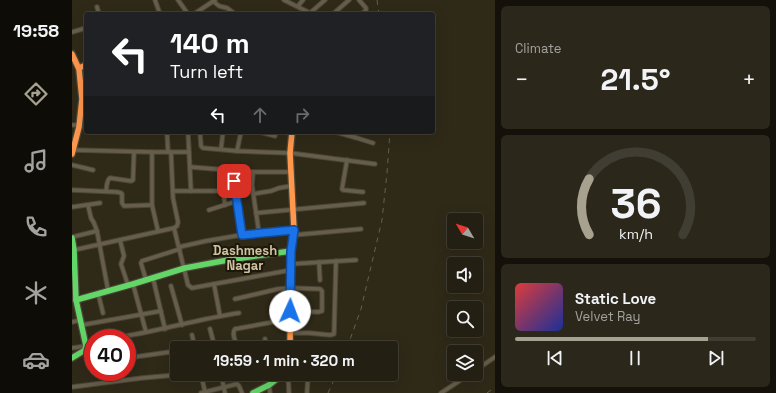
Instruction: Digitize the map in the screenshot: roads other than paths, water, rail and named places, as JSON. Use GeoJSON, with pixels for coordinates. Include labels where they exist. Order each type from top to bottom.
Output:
{"type":"FeatureCollection","features":[{"type":"Feature","properties":{"kind":"street"},"geometry":{"type":"LineString","coordinates":[[155,0],[160,12]]}},
{"type":"Feature","properties":{"kind":"street"},"geometry":{"type":"LineString","coordinates":[[178,0],[187,12]]}},
{"type":"Feature","properties":{"kind":"street"},"geometry":{"type":"LineString","coordinates":[[284,0],[308,12]]}},
{"type":"Feature","properties":{"kind":"street"},"geometry":{"type":"LineString","coordinates":[[298,6],[303,0]]}},
{"type":"Feature","properties":{"kind":"street"},"geometry":{"type":"LineString","coordinates":[[313,12],[325,0]]}},
{"type":"Feature","properties":{"kind":"street"},"geometry":{"type":"LineString","coordinates":[[335,12],[349,0]]}},
{"type":"Feature","properties":{"kind":"street"},"geometry":{"type":"LineString","coordinates":[[359,0],[366,8],[364,12]]}},
{"type":"Feature","properties":{"kind":"street"},"geometry":{"type":"LineString","coordinates":[[197,12],[214,1],[219,6],[227,8],[232,12]]}},
{"type":"Feature","properties":{"kind":"street"},"geometry":{"type":"LineString","coordinates":[[97,7],[98,12]]}},
{"type":"Feature","properties":{"kind":"street"},"geometry":{"type":"LineString","coordinates":[[72,32],[84,29]]}},
{"type":"Feature","properties":{"kind":"street"},"geometry":{"type":"LineString","coordinates":[[72,54],[84,92],[84,113],[73,152],[189,152]]}},
{"type":"Feature","properties":{"kind":"street"},"geometry":{"type":"LineString","coordinates":[[72,125],[80,125]]}},
{"type":"Feature","properties":{"kind":"street"},"geometry":{"type":"LineString","coordinates":[[74,250],[174,228],[177,226],[178,222],[174,204],[167,134]]}},
{"type":"Feature","properties":{"kind":"street"},"geometry":{"type":"LineString","coordinates":[[188,134],[192,191]]}},
{"type":"Feature","properties":{"kind":"street"},"geometry":{"type":"LineString","coordinates":[[200,134],[202,148],[290,153],[375,164]]}},
{"type":"Feature","properties":{"kind":"street"},"geometry":{"type":"LineString","coordinates":[[221,149],[223,134]]}},
{"type":"Feature","properties":{"kind":"street"},"geometry":{"type":"LineString","coordinates":[[237,151],[241,134]]}},
{"type":"Feature","properties":{"kind":"street"},"geometry":{"type":"LineString","coordinates":[[268,134],[275,136]]}},
{"type":"Feature","properties":{"kind":"street"},"geometry":{"type":"LineString","coordinates":[[290,341],[291,251],[294,232],[290,153],[292,134]]}},
{"type":"Feature","properties":{"kind":"street"},"geometry":{"type":"LineString","coordinates":[[343,134],[373,143]]}},
{"type":"Feature","properties":{"kind":"street"},"geometry":{"type":"LineString","coordinates":[[357,138],[358,134]]}},
{"type":"Feature","properties":{"kind":"street"},"geometry":{"type":"LineString","coordinates":[[106,191],[110,178],[133,180],[134,152]]}},
{"type":"Feature","properties":{"kind":"street"},"geometry":{"type":"LineString","coordinates":[[152,152],[152,204],[158,231]]}},
{"type":"Feature","properties":{"kind":"street"},"geometry":{"type":"LineString","coordinates":[[347,160],[342,188],[343,190],[363,192]]}},
{"type":"Feature","properties":{"kind":"street"},"geometry":{"type":"LineString","coordinates":[[72,165],[93,170]]}},
{"type":"Feature","properties":{"kind":"street"},"geometry":{"type":"LineString","coordinates":[[190,167],[253,172],[291,172]]}},
{"type":"Feature","properties":{"kind":"street"},"geometry":{"type":"LineString","coordinates":[[233,170],[242,235]]}},
{"type":"Feature","properties":{"kind":"street"},"geometry":{"type":"LineString","coordinates":[[253,172],[252,182],[259,233]]}},
{"type":"Feature","properties":{"kind":"street"},"geometry":{"type":"LineString","coordinates":[[222,181],[225,205]]}},
{"type":"Feature","properties":{"kind":"street"},"geometry":{"type":"LineString","coordinates":[[254,194],[291,186]]}},
{"type":"Feature","properties":{"kind":"street"},"geometry":{"type":"LineString","coordinates":[[72,190],[121,193],[122,203],[125,206],[152,204]]}},
{"type":"Feature","properties":{"kind":"street"},"geometry":{"type":"LineString","coordinates":[[173,191],[223,191]]}},
{"type":"Feature","properties":{"kind":"street"},"geometry":{"type":"LineString","coordinates":[[210,210],[237,201]]}},
{"type":"Feature","properties":{"kind":"street"},"geometry":{"type":"LineString","coordinates":[[72,207],[100,203]]}},
{"type":"Feature","properties":{"kind":"street"},"geometry":{"type":"LineString","coordinates":[[256,213],[364,203]]}},
{"type":"Feature","properties":{"kind":"street"},"geometry":{"type":"LineString","coordinates":[[88,205],[91,218],[97,231],[108,290]]}},
{"type":"Feature","properties":{"kind":"street"},"geometry":{"type":"LineString","coordinates":[[174,228],[188,285],[192,288],[320,262],[356,260]]}},
{"type":"Feature","properties":{"kind":"street"},"geometry":{"type":"LineString","coordinates":[[146,280],[141,263],[142,261],[179,248],[206,241],[259,233],[361,229]]}},
{"type":"Feature","properties":{"kind":"street"},"geometry":{"type":"LineString","coordinates":[[84,334],[75,301],[74,250],[72,237],[97,231]]}},
{"type":"Feature","properties":{"kind":"street"},"geometry":{"type":"LineString","coordinates":[[120,240],[124,256],[121,264],[131,285],[146,332]]}},
{"type":"Feature","properties":{"kind":"street"},"geometry":{"type":"LineString","coordinates":[[75,301],[185,268],[291,251]]}},
{"type":"Feature","properties":{"kind":"street"},"geometry":{"type":"LineString","coordinates":[[291,333],[334,334],[336,261]]}},
{"type":"Feature","properties":{"kind":"street"},"geometry":{"type":"LineString","coordinates":[[320,262],[320,280]]}},
{"type":"Feature","properties":{"kind":"street"},"geometry":{"type":"LineString","coordinates":[[153,278],[165,329]]}},
{"type":"Feature","properties":{"kind":"street"},"geometry":{"type":"LineString","coordinates":[[214,284],[220,316]]}},
{"type":"Feature","properties":{"kind":"street"},"geometry":{"type":"LineString","coordinates":[[171,286],[182,325]]}},
{"type":"Feature","properties":{"kind":"street"},"geometry":{"type":"LineString","coordinates":[[235,299],[273,290],[291,288],[321,290],[322,311],[290,311]]}},
{"type":"Feature","properties":{"kind":"street"},"geometry":{"type":"LineString","coordinates":[[98,293],[103,313]]}},
{"type":"Feature","properties":{"kind":"street"},"geometry":{"type":"LineString","coordinates":[[72,322],[82,322],[161,311]]}},
{"type":"Feature","properties":{"kind":"street"},"geometry":{"type":"LineString","coordinates":[[136,334],[239,313]]}},
{"type":"Feature","properties":{"kind":"street"},"geometry":{"type":"LineString","coordinates":[[236,341],[233,334],[235,329],[290,319]]}},
{"type":"Feature","properties":{"kind":"street"},"geometry":{"type":"LineString","coordinates":[[210,329],[213,341]]}},
{"type":"Feature","properties":{"kind":"street"},"geometry":{"type":"LineString","coordinates":[[192,335],[193,341]]}},
{"type":"Feature","properties":{"kind":"street"},"geometry":{"type":"LineString","coordinates":[[72,348],[84,345]]}},
{"type":"Feature","properties":{"kind":"street"},"geometry":{"type":"LineString","coordinates":[[72,358],[84,351]]}},
{"type":"Feature","properties":{"kind":"street"},"geometry":{"type":"LineString","coordinates":[[136,357],[170,351]]}},
{"type":"Feature","properties":{"kind":"street"},"geometry":{"type":"LineString","coordinates":[[483,365],[495,357]]}},
{"type":"Feature","properties":{"kind":"street"},"geometry":{"type":"LineString","coordinates":[[72,387],[170,376]]}},
{"type":"Feature","properties":{"kind":"street"},"geometry":{"type":"LineString","coordinates":[[203,381],[205,392]]}},
{"type":"Feature","properties":{"kind":"street"},"geometry":{"type":"LineString","coordinates":[[222,381],[225,393]]}},
{"type":"Feature","properties":{"kind":"street"},"geometry":{"type":"LineString","coordinates":[[269,381],[270,393]]}},
{"type":"Feature","properties":{"kind":"street"},"geometry":{"type":"LineString","coordinates":[[253,393],[274,381]]}},
{"type":"Feature","properties":{"kind":"street"},"geometry":{"type":"LineString","coordinates":[[288,381],[289,393]]}},
{"type":"Feature","properties":{"kind":"street"},"geometry":{"type":"LineString","coordinates":[[307,393],[308,381]]}},
{"type":"Feature","properties":{"kind":"street"},"geometry":{"type":"LineString","coordinates":[[441,393],[459,381]]}},
{"type":"Feature","properties":{"kind":"street"},"geometry":{"type":"LineString","coordinates":[[201,393],[238,384],[242,393]]}},
{"type":"Feature","properties":{"kind":"railway"},"geometry":{"type":"LineString","coordinates":[[377,0],[379,12]]}},
{"type":"Feature","properties":{"kind":"railway"},"geometry":{"type":"LineString","coordinates":[[350,341],[361,309],[382,220],[390,134]]}},
{"type":"Feature","properties":{"kind":"railway"},"geometry":{"type":"LineString","coordinates":[[328,393],[334,381]]}},
{"type":"Feature","properties":{"kind":"railway"},"geometry":{"type":"LineString","coordinates":[[487,393],[495,387]]}},
{"type":"Feature","properties":{"kind":"district","name":"Dashmesh Nagar"},"geometry":{"type":"Point","coordinates":[245,258]}}]}
